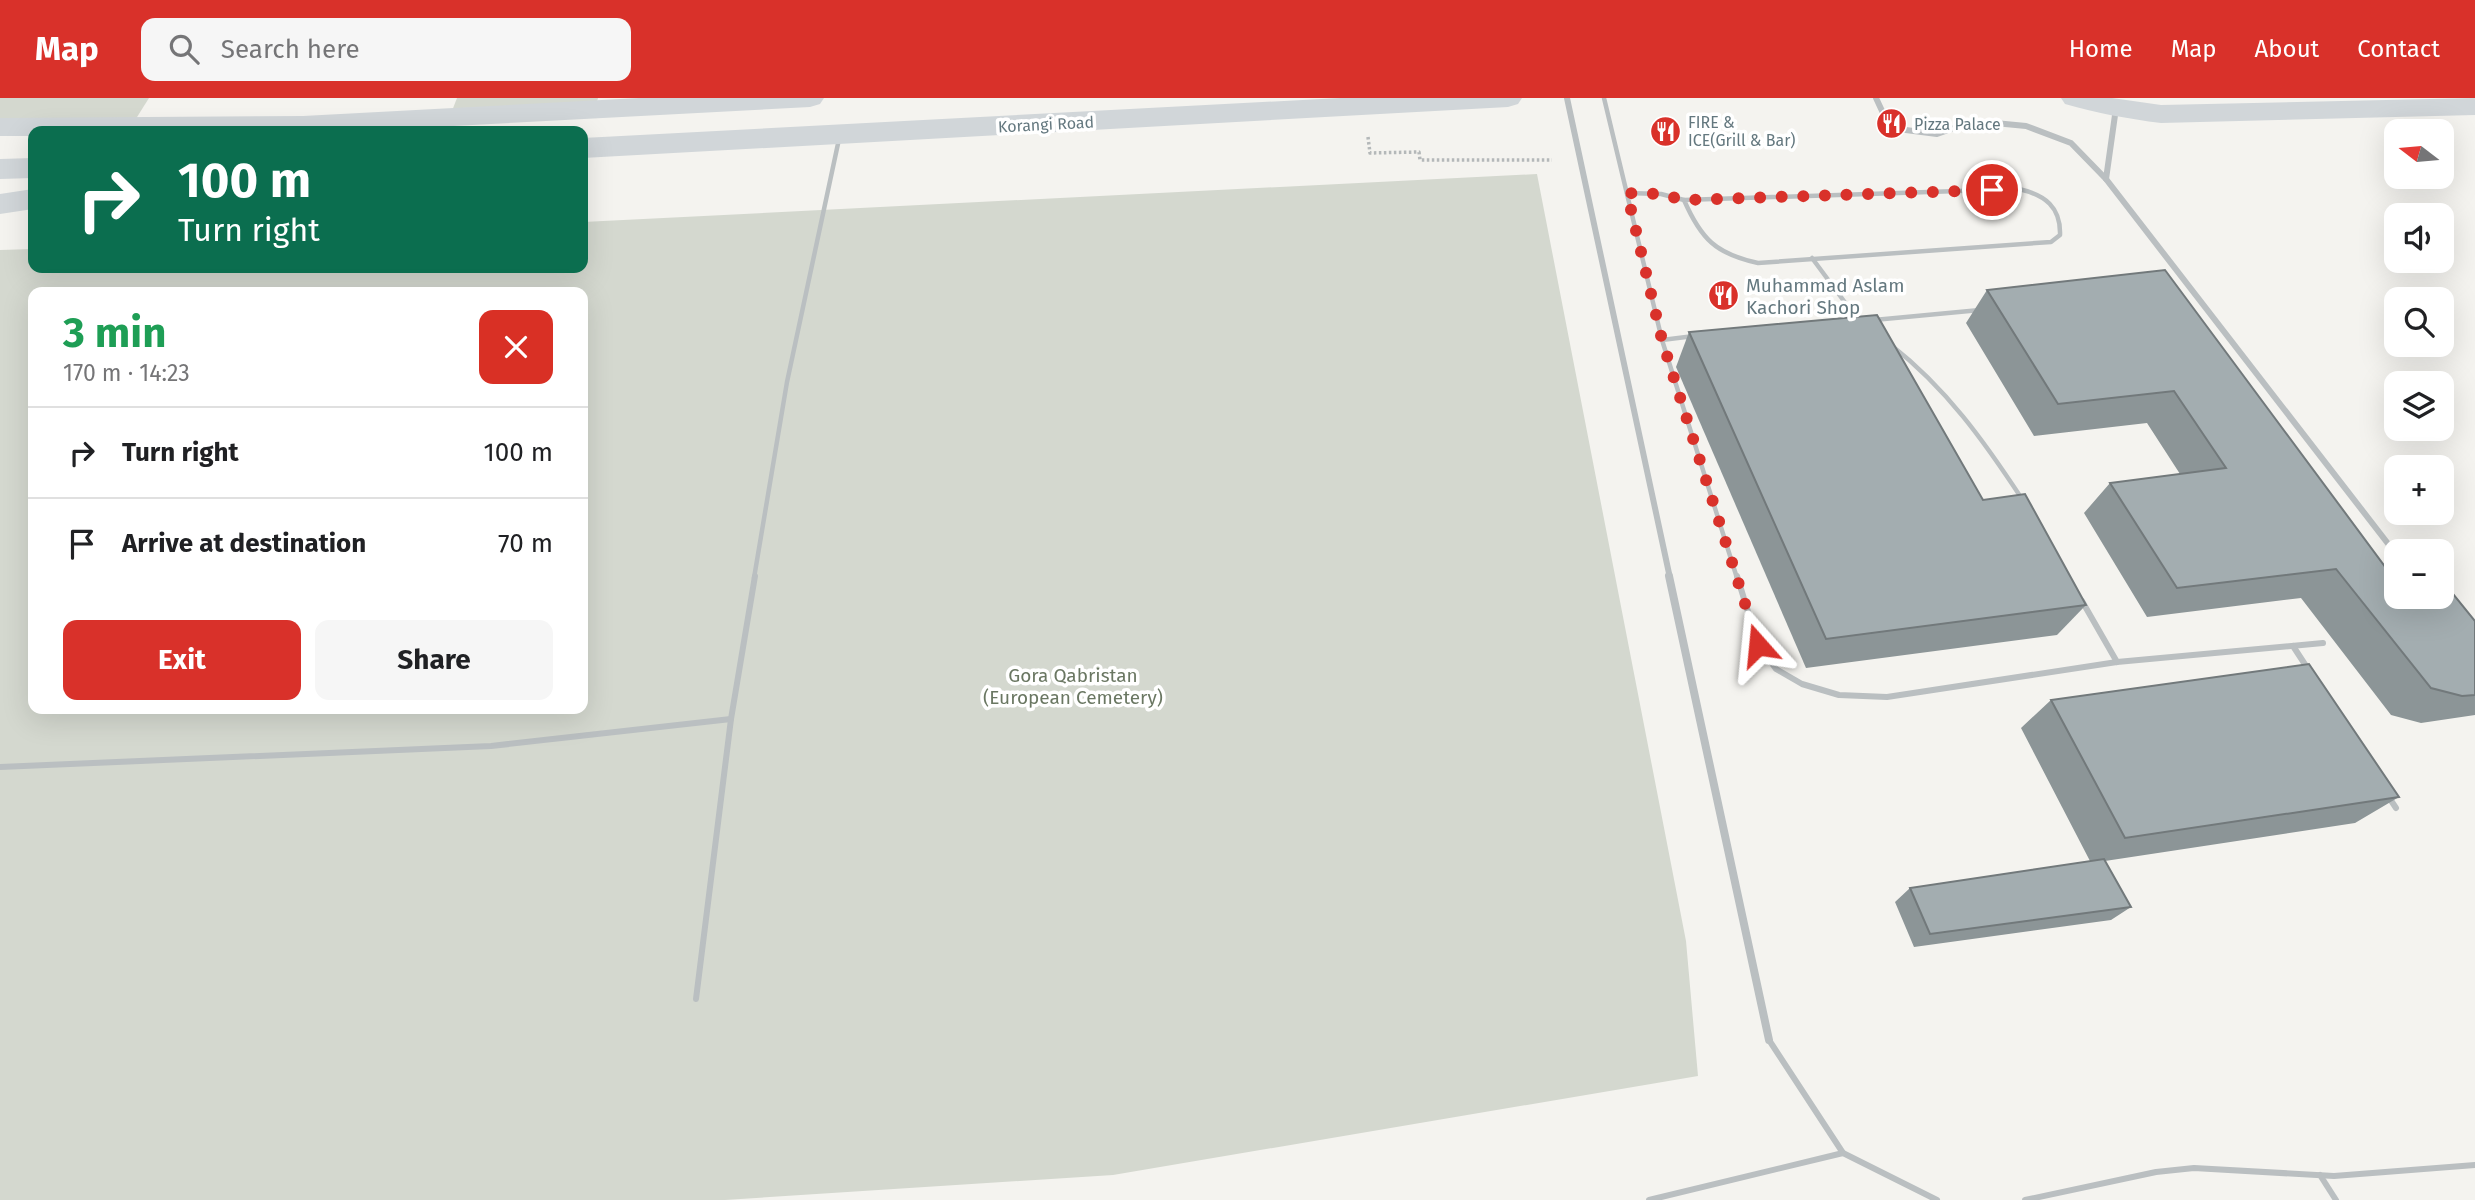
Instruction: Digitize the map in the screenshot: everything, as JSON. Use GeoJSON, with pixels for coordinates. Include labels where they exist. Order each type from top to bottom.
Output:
{"type":"FeatureCollection","features":[{"type":"Feature","properties":{"kind":"main road"},"geometry":{"type":"LineString","coordinates":[[152,126],[303,125],[810,98]]}},
{"type":"Feature","properties":{"kind":"main road","name":"Korangi Road"},"geometry":{"type":"LineString","coordinates":[[588,148],[1508,98]]}},
{"type":"Feature","properties":{"kind":"main road"},"geometry":{"type":"LineString","coordinates":[[2075,98],[2116,108],[2161,114],[2475,106]]}},
{"type":"Feature","properties":{"kind":"main road"},"geometry":{"type":"LineString","coordinates":[[0,127],[28,127]]}},
{"type":"Feature","properties":{"kind":"main road"},"geometry":{"type":"LineString","coordinates":[[0,169],[28,168]]}},
{"type":"Feature","properties":{"kind":"main road"},"geometry":{"type":"LineString","coordinates":[[0,204],[28,200]]}},
{"type":"Feature","properties":{"kind":"street"},"geometry":{"type":"LineString","coordinates":[[1567,98],[1769,1040]]}},
{"type":"Feature","properties":{"kind":"street"},"geometry":{"type":"LineString","coordinates":[[1876,98],[1890,128],[1937,134],[1974,121],[2026,126],[2071,143],[2106,179],[2384,539]]}},
{"type":"Feature","properties":{"kind":"street"},"geometry":{"type":"LineString","coordinates":[[2106,179],[2116,108]]}},
{"type":"Feature","properties":{"kind":"lane"},"geometry":{"type":"LineString","coordinates":[[1604,98],[1662,340],[1758,645],[1776,669],[1802,684],[1839,695],[1887,697],[2118,662],[2323,643]]}},
{"type":"Feature","properties":{"kind":"lane"},"geometry":{"type":"LineString","coordinates":[[696,999],[731,719],[788,382],[840,136]]}},
{"type":"Feature","properties":{"kind":"lane"},"geometry":{"type":"LineString","coordinates":[[1627,193],[1661,194],[1684,200],[2019,189],[2039,193],[2049,199],[2062,226],[2060,235],[2051,242],[1758,263],[1722,253],[1695,227],[1684,200]]}},
{"type":"Feature","properties":{"kind":"lane"},"geometry":{"type":"LineString","coordinates":[[1812,258],[1859,321]]}},
{"type":"Feature","properties":{"kind":"lane"},"geometry":{"type":"LineString","coordinates":[[1846,322],[1986,309]]}},
{"type":"Feature","properties":{"kind":"lane"},"geometry":{"type":"LineString","coordinates":[[1662,340],[1701,336]]}},
{"type":"Feature","properties":{"kind":"lane"},"geometry":{"type":"LineString","coordinates":[[1880,337],[1912,361],[1949,395],[1975,428],[2026,505]]}},
{"type":"Feature","properties":{"kind":"lane"},"geometry":{"type":"LineString","coordinates":[[2078,595],[2118,662]]}},
{"type":"Feature","properties":{"kind":"lane"},"geometry":{"type":"LineString","coordinates":[[2294,646],[2315,681]]}},
{"type":"Feature","properties":{"kind":"lane"},"geometry":{"type":"LineString","coordinates":[[0,767],[491,746],[731,719]]}},
{"type":"Feature","properties":{"kind":"lane"},"geometry":{"type":"LineString","coordinates":[[2381,785],[2396,808]]}},
{"type":"Feature","properties":{"kind":"lane"},"geometry":{"type":"LineString","coordinates":[[1769,1040],[1843,1153],[1937,1200]]}},
{"type":"Feature","properties":{"kind":"lane"},"geometry":{"type":"LineString","coordinates":[[1649,1200],[1843,1153]]}},
{"type":"Feature","properties":{"kind":"lane"},"geometry":{"type":"LineString","coordinates":[[2025,1200],[2156,1172],[2194,1168],[2320,1175],[2475,1165]]}},
{"type":"Feature","properties":{"kind":"lane"},"geometry":{"type":"LineString","coordinates":[[2320,1175],[2336,1200]]}},
{"type":"Feature","properties":{"kind":"path"},"geometry":{"type":"LineString","coordinates":[[1370,153],[1419,152],[1420,160],[1541,160]]}},
{"type":"Feature","properties":{"kind":"green space"},"geometry":{"type":"Polygon","coordinates":[[[0,98],[149,98],[132,125],[0,124],[0,98]]]}},
{"type":"Feature","properties":{"kind":"green space"},"geometry":{"type":"Polygon","coordinates":[[[457,98],[598,98],[595,109],[450,116],[457,98]]]}},
{"type":"Feature","properties":{"kind":"green space","name":"Gora Qabristan (European Cemetery)"},"geometry":{"type":"Polygon","coordinates":[[[1537,174],[1686,941],[1698,1076],[1113,1175],[725,1200],[0,1200],[0,250],[28,249],[28,273],[588,273],[588,222],[1537,174]]]}},
{"type":"Feature","properties":{"kind":"building"},"geometry":{"type":"Polygon","coordinates":[[[2165,270],[2384,565],[2384,609],[2454,609],[2454,595],[2475,621],[2475,695],[2462,696],[2431,688],[2336,569],[2177,588],[2110,483],[2226,468],[2174,391],[2058,404],[1987,290],[2165,270]]]}},
{"type":"Feature","properties":{"kind":"building"},"geometry":{"type":"Polygon","coordinates":[[[1877,315],[1983,500],[2025,494],[2086,605],[1826,639],[1689,332],[1877,315]]]}},
{"type":"Feature","properties":{"kind":"building"},"geometry":{"type":"Polygon","coordinates":[[[2309,664],[2399,797],[2125,838],[2051,700],[2309,664]]]}},
{"type":"Feature","properties":{"kind":"building"},"geometry":{"type":"Polygon","coordinates":[[[2104,859],[2131,907],[1930,934],[1910,888],[2104,859]]]}},
{"type":"Feature","properties":{"kind":"place","name":"Pizza Palace"},"geometry":{"type":"Point","coordinates":[1891,124]}},
{"type":"Feature","properties":{"kind":"place","name":"FIRE & ICE(Grill & Bar)"},"geometry":{"type":"Point","coordinates":[1665,131]}},
{"type":"Feature","properties":{"kind":"place","name":"Muhammad Aslam Kachori Shop"},"geometry":{"type":"Point","coordinates":[1723,296]}},
{"type":"Feature","properties":{"kind":"route"},"geometry":{"type":"LineString","coordinates":[[1758,645],[1662,340],[1627,193],[1661,194],[1684,200],[1992,190]]}}]}
